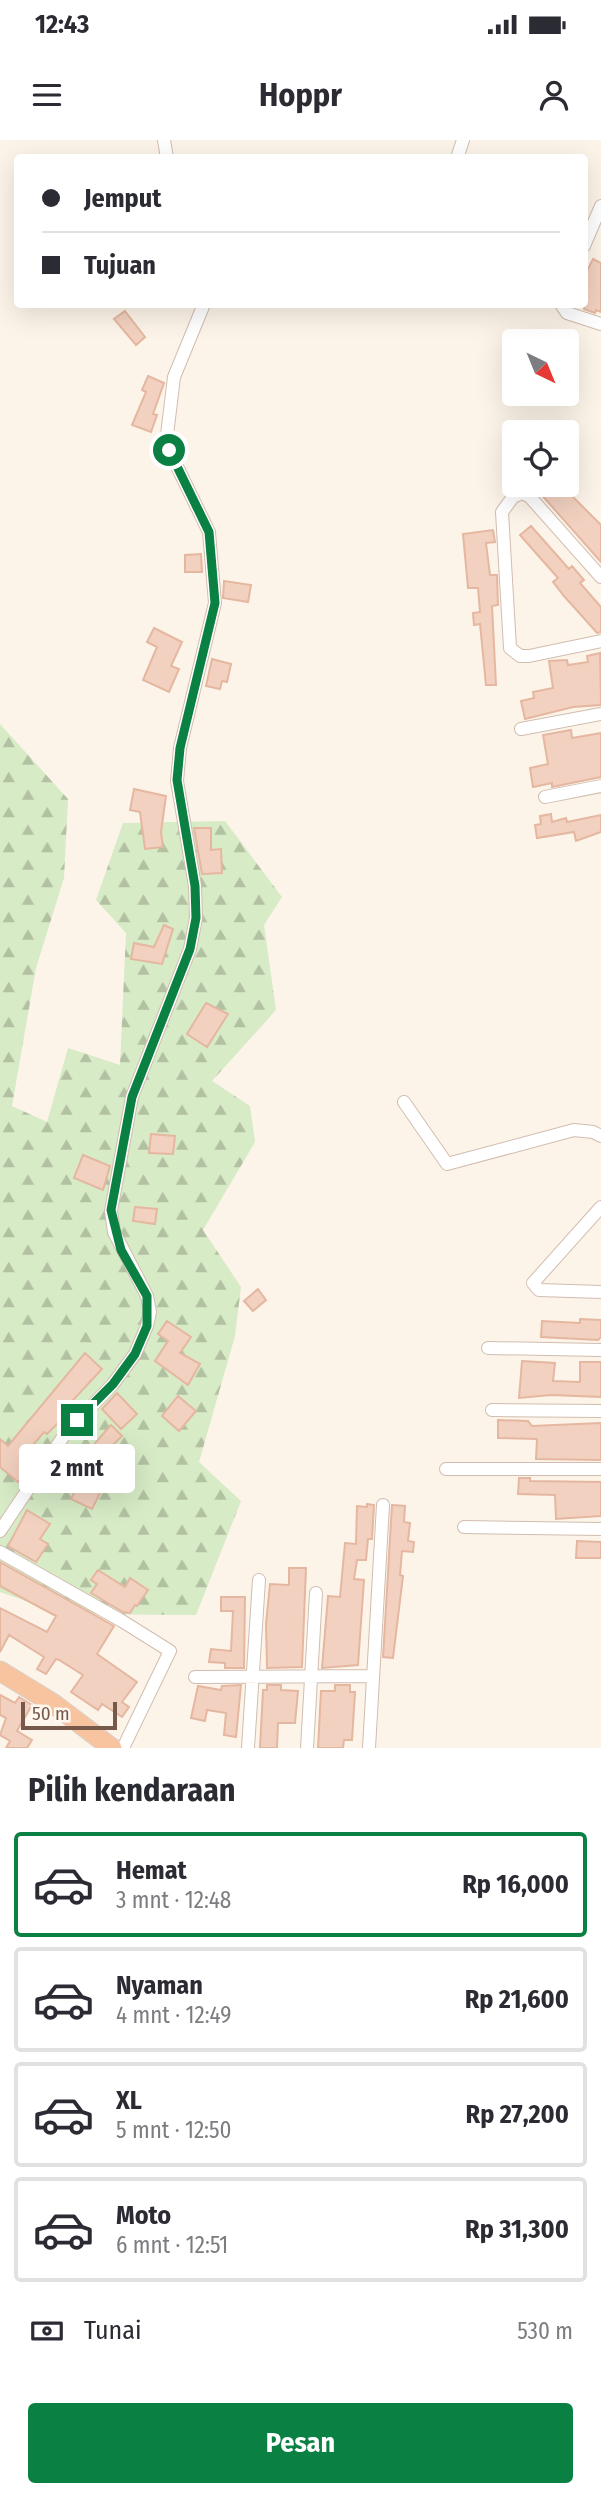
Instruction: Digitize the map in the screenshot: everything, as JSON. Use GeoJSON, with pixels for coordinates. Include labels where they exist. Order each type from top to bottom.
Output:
{"type":"FeatureCollection","features":[{"type":"Feature","properties":{"kind":"highway"},"geometry":{"type":"LineString","coordinates":[[0,1671],[54,1704],[112,1746]]}},
{"type":"Feature","properties":{"kind":"street"},"geometry":{"type":"LineString","coordinates":[[588,237],[601,206]]}},
{"type":"Feature","properties":{"kind":"street"},"geometry":{"type":"LineString","coordinates":[[0,1531],[65,1434],[113,1384],[135,1354],[150,1312],[147,1296],[114,1232],[111,1210],[132,1097],[190,949],[196,918],[195,886],[177,780],[180,748],[215,603],[209,532],[169,450],[167,435],[177,367],[194,336],[203,308]]}},
{"type":"Feature","properties":{"kind":"street"},"geometry":{"type":"LineString","coordinates":[[564,308],[567,313],[601,324]]}},
{"type":"Feature","properties":{"kind":"street"},"geometry":{"type":"LineString","coordinates":[[601,577],[530,497],[522,493],[513,497],[502,512],[510,648],[520,656],[530,656],[601,641]]}},
{"type":"Feature","properties":{"kind":"street"},"geometry":{"type":"LineString","coordinates":[[521,729],[601,714]]}},
{"type":"Feature","properties":{"kind":"street"},"geometry":{"type":"LineString","coordinates":[[545,797],[601,786]]}},
{"type":"Feature","properties":{"kind":"street"},"geometry":{"type":"LineString","coordinates":[[404,1102],[447,1164],[575,1130],[601,1136]]}},
{"type":"Feature","properties":{"kind":"street"},"geometry":{"type":"LineString","coordinates":[[601,1207],[533,1283],[539,1290],[601,1292]]}},
{"type":"Feature","properties":{"kind":"street"},"geometry":{"type":"LineString","coordinates":[[488,1348],[601,1350]]}},
{"type":"Feature","properties":{"kind":"street"},"geometry":{"type":"LineString","coordinates":[[492,1410],[601,1411]]}},
{"type":"Feature","properties":{"kind":"street"},"geometry":{"type":"LineString","coordinates":[[446,1469],[601,1469]]}},
{"type":"Feature","properties":{"kind":"street"},"geometry":{"type":"LineString","coordinates":[[369,1748],[383,1504]]}},
{"type":"Feature","properties":{"kind":"street"},"geometry":{"type":"LineString","coordinates":[[464,1527],[601,1529]]}},
{"type":"Feature","properties":{"kind":"street"},"geometry":{"type":"LineString","coordinates":[[0,1552],[170,1651],[112,1746]]}},
{"type":"Feature","properties":{"kind":"street"},"geometry":{"type":"LineString","coordinates":[[248,1748],[259,1580]]}},
{"type":"Feature","properties":{"kind":"street"},"geometry":{"type":"LineString","coordinates":[[307,1748],[316,1593]]}},
{"type":"Feature","properties":{"kind":"street"},"geometry":{"type":"LineString","coordinates":[[195,1677],[373,1676]]}},
{"type":"Feature","properties":{"kind":"green space"},"geometry":{"type":"Polygon","coordinates":[[[0,724],[68,799],[64,878],[36,968],[12,1106],[47,1122],[68,1048],[120,1065],[126,933],[96,900],[123,823],[225,821],[282,897],[264,925],[276,1010],[212,1081],[250,1106],[255,1142],[203,1230],[241,1287],[235,1336],[199,1462],[241,1501],[196,1615],[64,1614],[0,1592],[0,724]]]}},
{"type":"Feature","properties":{"kind":"building"},"geometry":{"type":"Polygon","coordinates":[[[593,259],[601,263],[601,312],[584,309],[588,308],[588,269],[593,259]]]}},
{"type":"Feature","properties":{"kind":"building"},"geometry":{"type":"Polygon","coordinates":[[[125,311],[145,337],[136,345],[114,319],[125,311]]]}},
{"type":"Feature","properties":{"kind":"building"},"geometry":{"type":"Polygon","coordinates":[[[148,376],[164,383],[153,414],[157,415],[151,432],[132,425],[146,392],[142,390],[148,376]]]}},
{"type":"Feature","properties":{"kind":"building"},"geometry":{"type":"Polygon","coordinates":[[[544,497],[573,497],[601,525],[601,562],[544,497]]]}},
{"type":"Feature","properties":{"kind":"building"},"geometry":{"type":"Polygon","coordinates":[[[531,526],[569,569],[572,566],[584,580],[580,583],[601,607],[601,632],[597,633],[564,596],[553,582],[558,578],[520,535],[531,526]]]}},
{"type":"Feature","properties":{"kind":"building"},"geometry":{"type":"Polygon","coordinates":[[[493,530],[495,542],[486,543],[490,575],[497,575],[498,605],[492,606],[496,685],[486,685],[480,624],[474,625],[473,613],[480,612],[478,588],[468,588],[463,534],[493,530]]]}},
{"type":"Feature","properties":{"kind":"building"},"geometry":{"type":"Polygon","coordinates":[[[201,554],[202,572],[185,572],[185,555],[201,554]]]}},
{"type":"Feature","properties":{"kind":"building"},"geometry":{"type":"Polygon","coordinates":[[[224,581],[251,585],[248,602],[223,598],[224,581]]]}},
{"type":"Feature","properties":{"kind":"building"},"geometry":{"type":"Polygon","coordinates":[[[154,628],[182,642],[171,666],[179,669],[169,692],[143,680],[157,647],[147,642],[154,628]]]}},
{"type":"Feature","properties":{"kind":"building"},"geometry":{"type":"Polygon","coordinates":[[[600,653],[601,705],[573,707],[525,719],[521,701],[534,698],[533,692],[553,688],[549,661],[567,660],[568,665],[588,662],[587,656],[600,653]]]}},
{"type":"Feature","properties":{"kind":"building"},"geometry":{"type":"Polygon","coordinates":[[[212,659],[231,664],[227,682],[222,681],[220,689],[206,686],[212,659]]]}},
{"type":"Feature","properties":{"kind":"building"},"geometry":{"type":"Polygon","coordinates":[[[571,730],[572,738],[601,733],[601,777],[552,787],[552,783],[533,787],[530,768],[548,764],[543,735],[571,730]]]}},
{"type":"Feature","properties":{"kind":"building"},"geometry":{"type":"Polygon","coordinates":[[[134,789],[166,796],[161,832],[163,847],[145,849],[140,812],[130,810],[134,789]]]}},
{"type":"Feature","properties":{"kind":"building"},"geometry":{"type":"Polygon","coordinates":[[[551,814],[552,822],[566,818],[567,822],[601,815],[601,832],[576,841],[574,832],[537,838],[535,825],[541,824],[540,816],[551,814]]]}},
{"type":"Feature","properties":{"kind":"building"},"geometry":{"type":"Polygon","coordinates":[[[194,828],[211,828],[211,850],[221,849],[222,873],[202,874],[194,828]]]}},
{"type":"Feature","properties":{"kind":"building"},"geometry":{"type":"Polygon","coordinates":[[[164,925],[173,929],[162,964],[131,959],[134,943],[154,947],[164,925]]]}},
{"type":"Feature","properties":{"kind":"building"},"geometry":{"type":"Polygon","coordinates":[[[206,1003],[228,1014],[207,1047],[187,1034],[206,1003]]]}},
{"type":"Feature","properties":{"kind":"building"},"geometry":{"type":"Polygon","coordinates":[[[151,1134],[175,1136],[173,1154],[149,1153],[151,1134]]]}},
{"type":"Feature","properties":{"kind":"building"},"geometry":{"type":"Polygon","coordinates":[[[83,1155],[110,1166],[103,1190],[74,1178],[83,1155]]]}},
{"type":"Feature","properties":{"kind":"building"},"geometry":{"type":"Polygon","coordinates":[[[135,1207],[157,1209],[155,1224],[133,1221],[135,1207]]]}},
{"type":"Feature","properties":{"kind":"building"},"geometry":{"type":"Polygon","coordinates":[[[258,1289],[266,1300],[253,1311],[244,1301],[258,1289]]]}},
{"type":"Feature","properties":{"kind":"building"},"geometry":{"type":"Polygon","coordinates":[[[580,1319],[601,1320],[601,1337],[598,1340],[541,1337],[542,1321],[580,1323],[580,1319]]]}},
{"type":"Feature","properties":{"kind":"building"},"geometry":{"type":"Polygon","coordinates":[[[167,1321],[191,1337],[180,1353],[200,1364],[188,1385],[155,1361],[168,1341],[158,1334],[167,1321]]]}},
{"type":"Feature","properties":{"kind":"building"},"geometry":{"type":"Polygon","coordinates":[[[85,1353],[102,1369],[73,1400],[76,1404],[47,1434],[44,1432],[22,1458],[31,1467],[18,1482],[0,1467],[0,1439],[8,1446],[85,1353]]]}},
{"type":"Feature","properties":{"kind":"building"},"geometry":{"type":"Polygon","coordinates":[[[522,1361],[555,1363],[553,1381],[580,1382],[580,1362],[601,1362],[601,1397],[551,1395],[519,1398],[522,1361]]]}},
{"type":"Feature","properties":{"kind":"building"},"geometry":{"type":"Polygon","coordinates":[[[117,1393],[137,1414],[121,1429],[102,1409],[117,1393]]]}},
{"type":"Feature","properties":{"kind":"building"},"geometry":{"type":"Polygon","coordinates":[[[178,1396],[196,1411],[179,1431],[162,1416],[178,1396]]]}},
{"type":"Feature","properties":{"kind":"building"},"geometry":{"type":"Polygon","coordinates":[[[498,1420],[528,1421],[532,1426],[601,1423],[601,1460],[536,1459],[537,1439],[498,1438],[498,1420]]]}},
{"type":"Feature","properties":{"kind":"building"},"geometry":{"type":"Polygon","coordinates":[[[111,1425],[122,1436],[95,1462],[102,1468],[85,1486],[100,1493],[92,1509],[71,1499],[84,1472],[76,1465],[111,1425]]]}},
{"type":"Feature","properties":{"kind":"building"},"geometry":{"type":"Polygon","coordinates":[[[519,1478],[530,1478],[530,1481],[601,1482],[601,1516],[556,1519],[555,1495],[518,1494],[519,1478]]]}},
{"type":"Feature","properties":{"kind":"building"},"geometry":{"type":"Polygon","coordinates":[[[367,1504],[374,1505],[372,1539],[368,1539],[366,1560],[357,1560],[354,1579],[364,1580],[358,1665],[322,1668],[328,1596],[340,1597],[345,1543],[356,1544],[357,1506],[367,1507],[367,1504]]]}},
{"type":"Feature","properties":{"kind":"building"},"geometry":{"type":"Polygon","coordinates":[[[392,1505],[405,1506],[404,1522],[410,1523],[408,1541],[414,1542],[413,1552],[402,1551],[400,1575],[403,1576],[393,1658],[383,1657],[392,1505]]]}},
{"type":"Feature","properties":{"kind":"building"},"geometry":{"type":"Polygon","coordinates":[[[27,1510],[50,1524],[40,1539],[48,1544],[36,1562],[8,1546],[27,1510]]]}},
{"type":"Feature","properties":{"kind":"building"},"geometry":{"type":"Polygon","coordinates":[[[577,1541],[601,1542],[601,1558],[576,1558],[577,1541]]]}},
{"type":"Feature","properties":{"kind":"building"},"geometry":{"type":"Polygon","coordinates":[[[0,1562],[114,1626],[97,1654],[137,1682],[122,1702],[129,1707],[122,1717],[102,1704],[98,1710],[71,1692],[83,1675],[59,1660],[56,1659],[46,1674],[37,1669],[44,1657],[9,1635],[0,1652],[0,1608],[47,1632],[56,1616],[0,1586],[0,1562]]]}},
{"type":"Feature","properties":{"kind":"building"},"geometry":{"type":"Polygon","coordinates":[[[289,1568],[306,1568],[302,1667],[267,1668],[266,1624],[270,1584],[289,1585],[289,1568]]]}},
{"type":"Feature","properties":{"kind":"building"},"geometry":{"type":"Polygon","coordinates":[[[98,1570],[125,1587],[130,1578],[148,1590],[130,1613],[123,1612],[91,1593],[97,1584],[91,1580],[98,1570]]]}},
{"type":"Feature","properties":{"kind":"building"},"geometry":{"type":"Polygon","coordinates":[[[221,1597],[245,1597],[244,1668],[225,1668],[225,1663],[209,1662],[211,1649],[231,1651],[233,1611],[221,1611],[221,1597]]]}},
{"type":"Feature","properties":{"kind":"building"},"geometry":{"type":"Polygon","coordinates":[[[241,1685],[236,1737],[224,1735],[226,1713],[207,1710],[205,1721],[191,1718],[198,1686],[221,1690],[222,1686],[241,1685]]]}},
{"type":"Feature","properties":{"kind":"building"},"geometry":{"type":"Polygon","coordinates":[[[267,1685],[281,1685],[281,1690],[298,1691],[295,1723],[278,1723],[277,1748],[260,1748],[263,1690],[267,1690],[267,1685]]]}},
{"type":"Feature","properties":{"kind":"building"},"geometry":{"type":"Polygon","coordinates":[[[335,1685],[350,1685],[350,1692],[355,1692],[352,1740],[344,1740],[343,1748],[318,1748],[321,1691],[335,1691],[335,1685]]]}},
{"type":"Feature","properties":{"kind":"building"},"geometry":{"type":"Polygon","coordinates":[[[0,1695],[15,1703],[19,1697],[32,1705],[17,1731],[32,1740],[27,1748],[6,1748],[10,1741],[0,1735],[6,1718],[0,1715],[0,1695]]]}},
{"type":"Feature","properties":{"kind":"route"},"geometry":{"type":"LineString","coordinates":[[77,1420],[113,1384],[135,1354],[147,1326],[150,1312],[147,1296],[121,1250],[114,1232],[111,1210],[132,1097],[190,949],[196,918],[195,886],[177,780],[180,748],[215,603],[209,532],[200,507],[169,450]]}}]}
